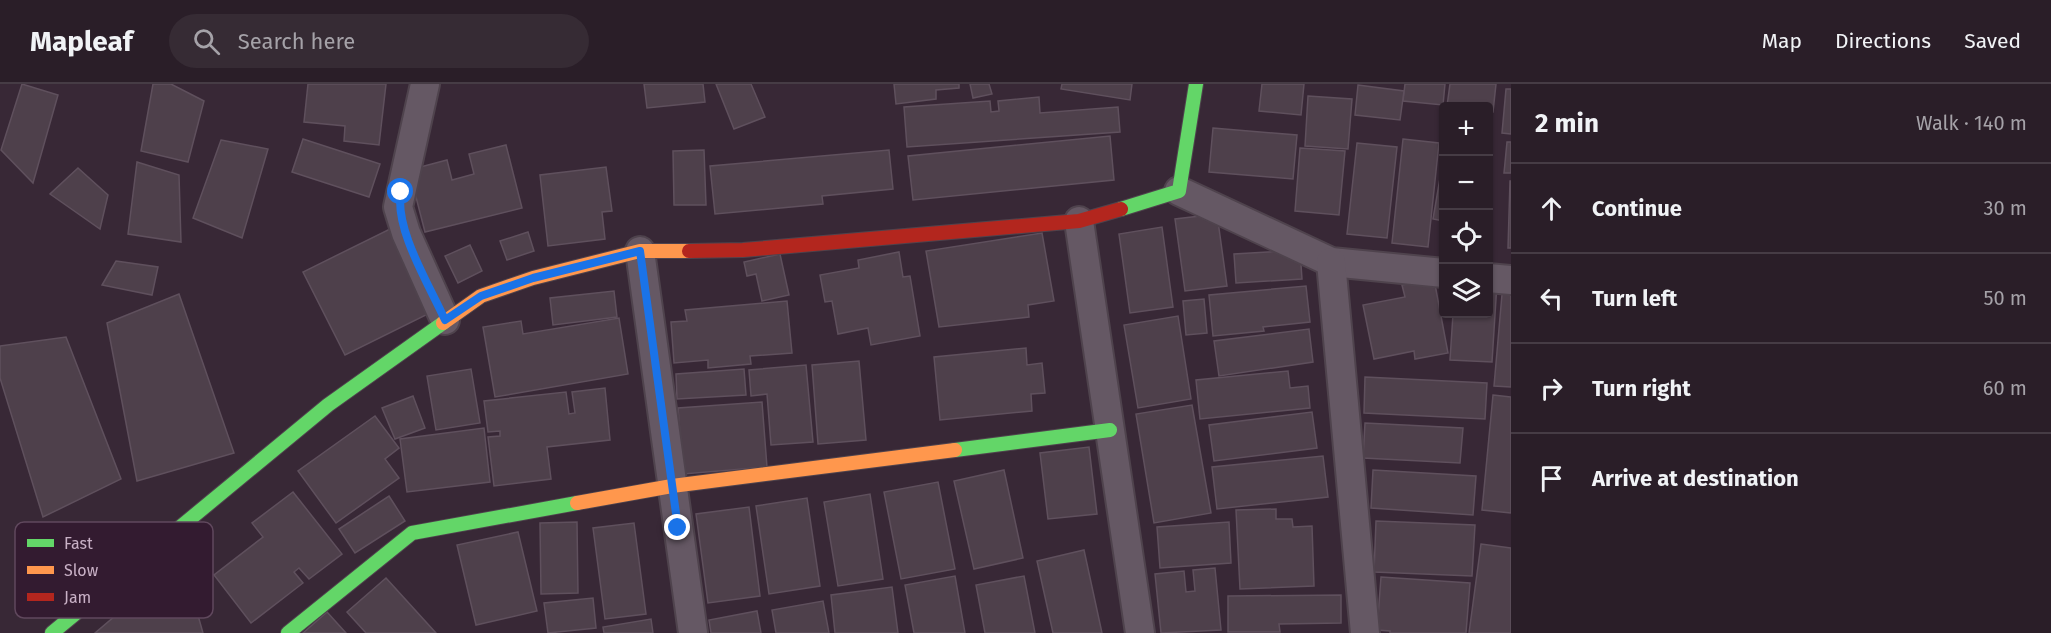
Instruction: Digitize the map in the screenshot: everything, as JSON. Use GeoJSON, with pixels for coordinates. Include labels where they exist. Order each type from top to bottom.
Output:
{"type":"FeatureCollection","features":[{"type":"Feature","properties":{"kind":"street"},"geometry":{"type":"LineString","coordinates":[[425,84],[398,207],[406,233],[445,320]]}},
{"type":"Feature","properties":{"kind":"street"},"geometry":{"type":"LineString","coordinates":[[1179,191],[1196,84]]}},
{"type":"Feature","properties":{"kind":"street"},"geometry":{"type":"LineString","coordinates":[[186,522],[328,405],[481,296],[533,278],[640,251],[743,249],[1079,221],[1179,191],[1331,262],[1439,273]]}},
{"type":"Feature","properties":{"kind":"street"},"geometry":{"type":"LineString","coordinates":[[1079,221],[1140,633]]}},
{"type":"Feature","properties":{"kind":"street"},"geometry":{"type":"LineString","coordinates":[[640,251],[693,633]]}},
{"type":"Feature","properties":{"kind":"street"},"geometry":{"type":"LineString","coordinates":[[1331,262],[1365,633]]}},
{"type":"Feature","properties":{"kind":"street"},"geometry":{"type":"LineString","coordinates":[[1493,278],[1511,280]]}},
{"type":"Feature","properties":{"kind":"street"},"geometry":{"type":"LineString","coordinates":[[288,633],[412,533],[672,486],[1110,430]]}},
{"type":"Feature","properties":{"kind":"street"},"geometry":{"type":"LineString","coordinates":[[52,633],[70,618]]}},
{"type":"Feature","properties":{"kind":"building"},"geometry":{"type":"Polygon","coordinates":[[[22,84],[58,95],[33,183],[1,150],[22,84]]]}},
{"type":"Feature","properties":{"kind":"building"},"geometry":{"type":"Polygon","coordinates":[[[153,84],[171,84],[204,101],[188,162],[141,151],[153,84]]]}},
{"type":"Feature","properties":{"kind":"building"},"geometry":{"type":"Polygon","coordinates":[[[308,84],[386,84],[379,145],[344,141],[345,126],[304,122],[308,84]]]}},
{"type":"Feature","properties":{"kind":"building"},"geometry":{"type":"Polygon","coordinates":[[[644,84],[703,84],[705,102],[647,108],[644,84]]]}},
{"type":"Feature","properties":{"kind":"building"},"geometry":{"type":"Polygon","coordinates":[[[716,84],[751,84],[765,117],[734,129],[716,84]]]}},
{"type":"Feature","properties":{"kind":"building"},"geometry":{"type":"Polygon","coordinates":[[[894,84],[959,84],[959,88],[936,90],[936,99],[896,104],[894,84]]]}},
{"type":"Feature","properties":{"kind":"building"},"geometry":{"type":"Polygon","coordinates":[[[970,84],[989,84],[992,94],[973,98],[970,84]]]}},
{"type":"Feature","properties":{"kind":"building"},"geometry":{"type":"Polygon","coordinates":[[[1062,84],[1132,84],[1130,100],[1061,89],[1062,84]]]}},
{"type":"Feature","properties":{"kind":"building"},"geometry":{"type":"Polygon","coordinates":[[[1262,84],[1304,84],[1301,115],[1259,111],[1262,84]]]}},
{"type":"Feature","properties":{"kind":"building"},"geometry":{"type":"Polygon","coordinates":[[[1405,84],[1445,84],[1443,102],[1439,102],[1439,105],[1403,101],[1405,84]]]}},
{"type":"Feature","properties":{"kind":"building"},"geometry":{"type":"Polygon","coordinates":[[[1450,84],[1496,84],[1493,112],[1493,102],[1448,102],[1450,84]]]}},
{"type":"Feature","properties":{"kind":"building"},"geometry":{"type":"Polygon","coordinates":[[[1358,85],[1404,91],[1400,120],[1355,115],[1358,85]]]}},
{"type":"Feature","properties":{"kind":"building"},"geometry":{"type":"Polygon","coordinates":[[[1506,89],[1511,89],[1511,134],[1502,133],[1506,89]]]}},
{"type":"Feature","properties":{"kind":"building"},"geometry":{"type":"Polygon","coordinates":[[[1308,96],[1352,99],[1348,149],[1305,146],[1308,96]]]}},
{"type":"Feature","properties":{"kind":"building"},"geometry":{"type":"Polygon","coordinates":[[[1039,97],[1040,113],[1118,107],[1120,132],[907,147],[904,107],[990,101],[991,112],[999,111],[998,101],[1039,97]]]}},
{"type":"Feature","properties":{"kind":"building"},"geometry":{"type":"Polygon","coordinates":[[[1213,128],[1297,135],[1293,179],[1209,172],[1213,128]]]}},
{"type":"Feature","properties":{"kind":"building"},"geometry":{"type":"Polygon","coordinates":[[[1110,136],[1114,180],[913,200],[908,156],[1110,136]]]}},
{"type":"Feature","properties":{"kind":"building"},"geometry":{"type":"Polygon","coordinates":[[[303,139],[380,164],[369,197],[292,172],[303,139]]]}},
{"type":"Feature","properties":{"kind":"building"},"geometry":{"type":"Polygon","coordinates":[[[1403,139],[1439,143],[1428,247],[1392,243],[1403,139]]]}},
{"type":"Feature","properties":{"kind":"building"},"geometry":{"type":"Polygon","coordinates":[[[221,140],[268,149],[242,238],[193,218],[221,140]]]}},
{"type":"Feature","properties":{"kind":"building"},"geometry":{"type":"Polygon","coordinates":[[[1507,142],[1511,142],[1511,173],[1504,173],[1507,142]]]}},
{"type":"Feature","properties":{"kind":"building"},"geometry":{"type":"Polygon","coordinates":[[[1357,143],[1397,147],[1387,238],[1347,234],[1357,143]]]}},
{"type":"Feature","properties":{"kind":"building"},"geometry":{"type":"Polygon","coordinates":[[[506,145],[522,208],[425,232],[409,170],[447,160],[452,180],[474,174],[469,154],[506,145]]]}},
{"type":"Feature","properties":{"kind":"building"},"geometry":{"type":"Polygon","coordinates":[[[1300,148],[1345,151],[1339,215],[1295,211],[1300,148]]]}},
{"type":"Feature","properties":{"kind":"building"},"geometry":{"type":"Polygon","coordinates":[[[704,150],[706,205],[674,205],[673,151],[704,150]]]}},
{"type":"Feature","properties":{"kind":"building"},"geometry":{"type":"Polygon","coordinates":[[[889,150],[893,189],[822,196],[823,204],[715,214],[710,166],[889,150]]]}},
{"type":"Feature","properties":{"kind":"building"},"geometry":{"type":"Polygon","coordinates":[[[137,162],[179,175],[181,242],[128,234],[137,162]]]}},
{"type":"Feature","properties":{"kind":"building"},"geometry":{"type":"Polygon","coordinates":[[[606,167],[612,211],[602,212],[605,239],[548,246],[540,175],[606,167]]]}},
{"type":"Feature","properties":{"kind":"building"},"geometry":{"type":"Polygon","coordinates":[[[78,168],[108,195],[100,229],[50,194],[78,168]]]}},
{"type":"Feature","properties":{"kind":"building"},"geometry":{"type":"Polygon","coordinates":[[[1510,181],[1511,248],[1508,248],[1510,181]]]}},
{"type":"Feature","properties":{"kind":"building"},"geometry":{"type":"Polygon","coordinates":[[[1439,184],[1439,220],[1433,219],[1439,184]]]}},
{"type":"Feature","properties":{"kind":"building"},"geometry":{"type":"Polygon","coordinates":[[[1217,214],[1227,286],[1185,291],[1175,219],[1217,214]]]}},
{"type":"Feature","properties":{"kind":"building"},"geometry":{"type":"Polygon","coordinates":[[[1162,227],[1173,307],[1130,313],[1119,234],[1162,227]]]}},
{"type":"Feature","properties":{"kind":"building"},"geometry":{"type":"Polygon","coordinates":[[[390,229],[432,312],[345,355],[303,272],[390,229]]]}},
{"type":"Feature","properties":{"kind":"building"},"geometry":{"type":"Polygon","coordinates":[[[528,232],[534,251],[507,260],[500,241],[528,232]]]}},
{"type":"Feature","properties":{"kind":"building"},"geometry":{"type":"Polygon","coordinates":[[[1042,233],[1054,301],[1028,305],[1029,317],[939,327],[926,251],[1042,233]]]}},
{"type":"Feature","properties":{"kind":"building"},"geometry":{"type":"Polygon","coordinates":[[[470,245],[482,271],[458,283],[445,256],[470,245]]]}},
{"type":"Feature","properties":{"kind":"building"},"geometry":{"type":"Polygon","coordinates":[[[1300,250],[1302,279],[1236,283],[1234,254],[1300,250]]]}},
{"type":"Feature","properties":{"kind":"building"},"geometry":{"type":"Polygon","coordinates":[[[899,252],[903,277],[910,276],[920,336],[871,345],[868,328],[838,334],[832,301],[825,302],[820,275],[859,268],[858,260],[899,252]]]}},
{"type":"Feature","properties":{"kind":"building"},"geometry":{"type":"Polygon","coordinates":[[[780,254],[789,295],[762,301],[756,274],[747,276],[744,262],[780,254]]]}},
{"type":"Feature","properties":{"kind":"building"},"geometry":{"type":"Polygon","coordinates":[[[116,261],[158,267],[152,295],[102,285],[116,261]]]}},
{"type":"Feature","properties":{"kind":"building"},"geometry":{"type":"Polygon","coordinates":[[[1434,279],[1439,318],[1441,318],[1448,353],[1415,359],[1414,351],[1374,359],[1363,305],[1405,297],[1402,285],[1434,279]]]}},
{"type":"Feature","properties":{"kind":"building"},"geometry":{"type":"Polygon","coordinates":[[[1493,283],[1497,283],[1492,362],[1450,360],[1453,318],[1493,318],[1493,283]]]}},
{"type":"Feature","properties":{"kind":"building"},"geometry":{"type":"Polygon","coordinates":[[[1503,283],[1511,283],[1511,387],[1494,386],[1503,283]]]}},
{"type":"Feature","properties":{"kind":"building"},"geometry":{"type":"Polygon","coordinates":[[[1306,286],[1310,322],[1263,327],[1264,331],[1213,336],[1209,295],[1306,286]]]}},
{"type":"Feature","properties":{"kind":"building"},"geometry":{"type":"Polygon","coordinates":[[[614,291],[617,317],[553,325],[550,298],[614,291]]]}},
{"type":"Feature","properties":{"kind":"building"},"geometry":{"type":"Polygon","coordinates":[[[179,294],[234,453],[137,481],[107,323],[179,294]]]}},
{"type":"Feature","properties":{"kind":"building"},"geometry":{"type":"Polygon","coordinates":[[[1204,299],[1207,333],[1186,335],[1183,301],[1204,299]]]}},
{"type":"Feature","properties":{"kind":"building"},"geometry":{"type":"Polygon","coordinates":[[[787,301],[792,353],[750,356],[751,364],[708,368],[708,360],[674,363],[671,322],[687,321],[685,310],[787,301]]]}},
{"type":"Feature","properties":{"kind":"building"},"geometry":{"type":"Polygon","coordinates":[[[1178,316],[1191,399],[1138,408],[1124,325],[1178,316]]]}},
{"type":"Feature","properties":{"kind":"building"},"geometry":{"type":"Polygon","coordinates":[[[619,318],[628,374],[495,397],[483,327],[521,321],[523,334],[619,318]]]}},
{"type":"Feature","properties":{"kind":"building"},"geometry":{"type":"Polygon","coordinates":[[[1309,329],[1313,362],[1219,376],[1214,341],[1309,329]]]}},
{"type":"Feature","properties":{"kind":"building"},"geometry":{"type":"Polygon","coordinates":[[[66,337],[121,479],[43,517],[0,378],[0,346],[66,337]]]}},
{"type":"Feature","properties":{"kind":"building"},"geometry":{"type":"Polygon","coordinates":[[[1026,348],[1027,365],[1042,363],[1045,393],[1031,394],[1032,411],[940,420],[934,357],[1026,348]]]}},
{"type":"Feature","properties":{"kind":"building"},"geometry":{"type":"Polygon","coordinates":[[[859,361],[866,440],[818,444],[812,365],[859,361]]]}},
{"type":"Feature","properties":{"kind":"building"},"geometry":{"type":"Polygon","coordinates":[[[806,365],[813,442],[771,445],[767,394],[751,396],[749,370],[806,365]]]}},
{"type":"Feature","properties":{"kind":"building"},"geometry":{"type":"Polygon","coordinates":[[[471,369],[480,423],[436,430],[427,376],[471,369]]]}},
{"type":"Feature","properties":{"kind":"building"},"geometry":{"type":"Polygon","coordinates":[[[744,369],[746,395],[677,399],[676,374],[744,369]]]}},
{"type":"Feature","properties":{"kind":"building"},"geometry":{"type":"Polygon","coordinates":[[[1288,371],[1290,388],[1308,386],[1310,408],[1200,419],[1196,380],[1288,371]]]}},
{"type":"Feature","properties":{"kind":"building"},"geometry":{"type":"Polygon","coordinates":[[[1365,377],[1487,383],[1485,419],[1364,413],[1365,377]]]}},
{"type":"Feature","properties":{"kind":"building"},"geometry":{"type":"Polygon","coordinates":[[[605,388],[610,440],[547,447],[551,479],[494,486],[488,437],[500,436],[500,431],[488,432],[484,401],[566,392],[569,414],[575,413],[572,392],[605,388]]]}},
{"type":"Feature","properties":{"kind":"building"},"geometry":{"type":"Polygon","coordinates":[[[1493,395],[1511,397],[1511,513],[1482,510],[1493,395]]]}},
{"type":"Feature","properties":{"kind":"building"},"geometry":{"type":"Polygon","coordinates":[[[413,396],[425,428],[395,439],[382,408],[413,396]]]}},
{"type":"Feature","properties":{"kind":"building"},"geometry":{"type":"Polygon","coordinates":[[[762,402],[767,467],[683,474],[678,408],[762,402]]]}},
{"type":"Feature","properties":{"kind":"building"},"geometry":{"type":"Polygon","coordinates":[[[1192,405],[1211,513],[1154,523],[1136,414],[1192,405]]]}},
{"type":"Feature","properties":{"kind":"building"},"geometry":{"type":"Polygon","coordinates":[[[1312,412],[1317,448],[1214,461],[1209,425],[1312,412]]]}},
{"type":"Feature","properties":{"kind":"building"},"geometry":{"type":"Polygon","coordinates":[[[375,416],[399,448],[385,459],[399,478],[336,523],[298,471],[375,416]]]}},
{"type":"Feature","properties":{"kind":"building"},"geometry":{"type":"Polygon","coordinates":[[[1365,423],[1463,428],[1460,463],[1363,458],[1365,423]]]}},
{"type":"Feature","properties":{"kind":"building"},"geometry":{"type":"Polygon","coordinates":[[[484,428],[490,482],[407,492],[400,439],[484,428]]]}},
{"type":"Feature","properties":{"kind":"building"},"geometry":{"type":"Polygon","coordinates":[[[1089,447],[1097,514],[1048,519],[1040,453],[1089,447]]]}},
{"type":"Feature","properties":{"kind":"building"},"geometry":{"type":"Polygon","coordinates":[[[1323,456],[1328,497],[1217,509],[1212,467],[1323,456]]]}},
{"type":"Feature","properties":{"kind":"building"},"geometry":{"type":"Polygon","coordinates":[[[1004,470],[1023,558],[974,569],[954,481],[1004,470]]]}},
{"type":"Feature","properties":{"kind":"building"},"geometry":{"type":"Polygon","coordinates":[[[1373,470],[1476,476],[1473,515],[1371,508],[1373,470]]]}},
{"type":"Feature","properties":{"kind":"building"},"geometry":{"type":"Polygon","coordinates":[[[938,482],[955,569],[901,579],[884,492],[938,482]]]}},
{"type":"Feature","properties":{"kind":"building"},"geometry":{"type":"Polygon","coordinates":[[[293,492],[342,554],[309,579],[299,568],[294,572],[303,583],[251,623],[214,575],[263,537],[252,523],[293,492]]]}},
{"type":"Feature","properties":{"kind":"building"},"geometry":{"type":"Polygon","coordinates":[[[870,494],[883,579],[838,586],[824,502],[870,494]]]}},
{"type":"Feature","properties":{"kind":"building"},"geometry":{"type":"Polygon","coordinates":[[[389,496],[405,521],[355,553],[339,529],[389,496]]]}},
{"type":"Feature","properties":{"kind":"building"},"geometry":{"type":"Polygon","coordinates":[[[807,498],[820,586],[769,594],[756,506],[807,498]]]}},
{"type":"Feature","properties":{"kind":"building"},"geometry":{"type":"Polygon","coordinates":[[[749,507],[760,596],[708,603],[696,514],[749,507]]]}},
{"type":"Feature","properties":{"kind":"building"},"geometry":{"type":"Polygon","coordinates":[[[1276,509],[1276,519],[1292,519],[1293,527],[1312,526],[1314,586],[1240,589],[1236,510],[1276,509]]]}},
{"type":"Feature","properties":{"kind":"building"},"geometry":{"type":"Polygon","coordinates":[[[1376,521],[1475,525],[1472,576],[1374,572],[1376,521]]]}},
{"type":"Feature","properties":{"kind":"building"},"geometry":{"type":"Polygon","coordinates":[[[577,522],[578,593],[541,594],[540,523],[577,522]]]}},
{"type":"Feature","properties":{"kind":"building"},"geometry":{"type":"Polygon","coordinates":[[[1229,522],[1231,563],[1160,568],[1157,527],[1229,522]]]}},
{"type":"Feature","properties":{"kind":"building"},"geometry":{"type":"Polygon","coordinates":[[[634,523],[646,614],[605,619],[593,528],[634,523]]]}},
{"type":"Feature","properties":{"kind":"building"},"geometry":{"type":"Polygon","coordinates":[[[518,532],[537,611],[476,625],[457,545],[518,532]]]}},
{"type":"Feature","properties":{"kind":"building"},"geometry":{"type":"Polygon","coordinates":[[[1481,544],[1511,548],[1511,633],[1469,633],[1481,544]]]}},
{"type":"Feature","properties":{"kind":"building"},"geometry":{"type":"Polygon","coordinates":[[[1084,550],[1102,633],[1053,633],[1037,561],[1084,550]]]}},
{"type":"Feature","properties":{"kind":"building"},"geometry":{"type":"Polygon","coordinates":[[[1215,568],[1221,630],[1161,633],[1155,574],[1184,571],[1186,592],[1195,591],[1193,570],[1215,568]]]}},
{"type":"Feature","properties":{"kind":"building"},"geometry":{"type":"Polygon","coordinates":[[[955,576],[965,633],[914,633],[905,585],[955,576]]]}},
{"type":"Feature","properties":{"kind":"building"},"geometry":{"type":"Polygon","coordinates":[[[1024,576],[1035,633],[985,633],[976,585],[1024,576]]]}},
{"type":"Feature","properties":{"kind":"building"},"geometry":{"type":"Polygon","coordinates":[[[1381,577],[1470,583],[1466,633],[1390,633],[1390,631],[1377,630],[1381,577]]]}},
{"type":"Feature","properties":{"kind":"building"},"geometry":{"type":"Polygon","coordinates":[[[386,578],[436,633],[366,633],[347,612],[386,578]]]}},
{"type":"Feature","properties":{"kind":"building"},"geometry":{"type":"Polygon","coordinates":[[[892,587],[898,633],[835,633],[831,595],[892,587]]]}},
{"type":"Feature","properties":{"kind":"building"},"geometry":{"type":"Polygon","coordinates":[[[1341,595],[1341,623],[1279,624],[1280,632],[1228,632],[1228,596],[1341,595]]]}},
{"type":"Feature","properties":{"kind":"building"},"geometry":{"type":"Polygon","coordinates":[[[593,598],[596,628],[548,633],[544,603],[593,598]]]}},
{"type":"Feature","properties":{"kind":"building"},"geometry":{"type":"Polygon","coordinates":[[[823,601],[829,633],[776,633],[772,610],[823,601]]]}},
{"type":"Feature","properties":{"kind":"building"},"geometry":{"type":"Polygon","coordinates":[[[757,611],[761,633],[711,633],[709,620],[757,611]]]}},
{"type":"Feature","properties":{"kind":"building"},"geometry":{"type":"Polygon","coordinates":[[[327,612],[346,633],[303,633],[327,612]]]}},
{"type":"Feature","properties":{"kind":"building"},"geometry":{"type":"Polygon","coordinates":[[[113,618],[199,618],[203,633],[95,633],[113,618]]]}},
{"type":"Feature","properties":{"kind":"building"},"geometry":{"type":"Polygon","coordinates":[[[651,619],[653,633],[604,633],[603,627],[651,619]]]}},
{"type":"Feature","properties":{"kind":"traffic: fast"},"geometry":{"type":"LineString","coordinates":[[1121,209],[1179,191],[1196,84]]}},
{"type":"Feature","properties":{"kind":"traffic: fast"},"geometry":{"type":"LineString","coordinates":[[186,522],[328,405],[443,323]]}},
{"type":"Feature","properties":{"kind":"traffic: fast"},"geometry":{"type":"LineString","coordinates":[[955,450],[1110,430]]}},
{"type":"Feature","properties":{"kind":"traffic: fast"},"geometry":{"type":"LineString","coordinates":[[288,633],[412,533],[577,503]]}},
{"type":"Feature","properties":{"kind":"traffic: fast"},"geometry":{"type":"LineString","coordinates":[[52,633],[70,618]]}},
{"type":"Feature","properties":{"kind":"traffic: slow"},"geometry":{"type":"LineString","coordinates":[[443,323],[481,296],[533,278],[640,251],[689,251]]}},
{"type":"Feature","properties":{"kind":"traffic: slow"},"geometry":{"type":"LineString","coordinates":[[577,503],[672,486],[955,450]]}},
{"type":"Feature","properties":{"kind":"traffic: jam"},"geometry":{"type":"LineString","coordinates":[[689,251],[743,250],[1079,221],[1121,209]]}},
{"type":"Feature","properties":{"kind":"route"},"geometry":{"type":"LineString","coordinates":[[401,192],[398,207],[406,233],[445,320],[481,296],[533,278],[640,251],[678,528]]}}]}
